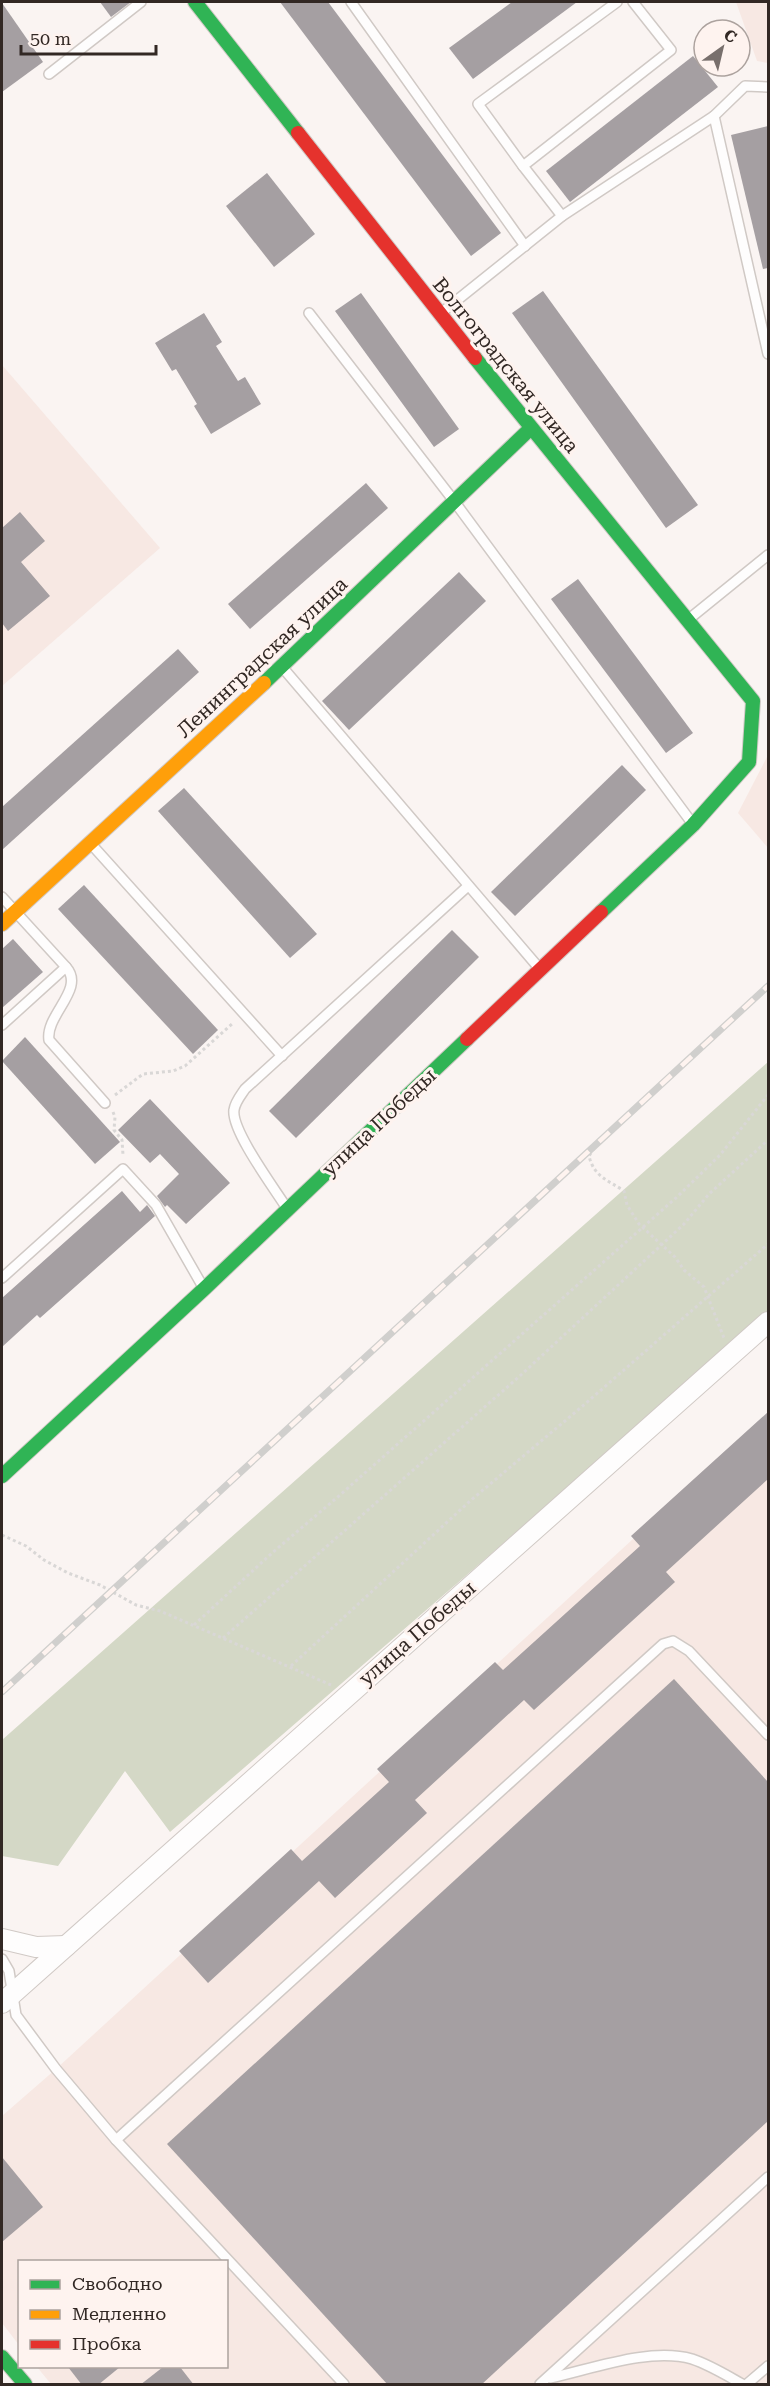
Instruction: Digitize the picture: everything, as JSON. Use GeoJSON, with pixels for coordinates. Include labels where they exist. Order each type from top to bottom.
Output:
{"type":"FeatureCollection","features":[{"type":"Feature","properties":{"kind":"main road","name":"Волгоградская улица"},"geometry":{"type":"LineString","coordinates":[[195,2],[531,428],[753,701],[749,762]]}},
{"type":"Feature","properties":{"kind":"main road","name":"Ленинградская улица"},"geometry":{"type":"LineString","coordinates":[[2,924],[281,666],[531,428]]}},
{"type":"Feature","properties":{"kind":"main road","name":"улица Победы"},"geometry":{"type":"LineString","coordinates":[[2,1476],[204,1289],[693,825],[749,762]]}},
{"type":"Feature","properties":{"kind":"main road"},"geometry":{"type":"LineString","coordinates":[[2,2357],[25,2385]]}},
{"type":"Feature","properties":{"kind":"street","name":"улица Победы"},"geometry":{"type":"LineString","coordinates":[[6,1999],[768,1322]]}},
{"type":"Feature","properties":{"kind":"street"},"geometry":{"type":"LineString","coordinates":[[2,1939],[36,1947],[66,1946]]}},
{"type":"Feature","properties":{"kind":"lane"},"geometry":{"type":"LineString","coordinates":[[49,75],[141,2]]}},
{"type":"Feature","properties":{"kind":"lane"},"geometry":{"type":"LineString","coordinates":[[351,2],[525,246]]}},
{"type":"Feature","properties":{"kind":"lane"},"geometry":{"type":"LineString","coordinates":[[562,216],[478,104],[617,2]]}},
{"type":"Feature","properties":{"kind":"lane"},"geometry":{"type":"LineString","coordinates":[[523,166],[671,50],[633,2]]}},
{"type":"Feature","properties":{"kind":"lane"},"geometry":{"type":"LineString","coordinates":[[440,314],[562,216],[714,116],[745,86],[768,87]]}},
{"type":"Feature","properties":{"kind":"lane"},"geometry":{"type":"LineString","coordinates":[[714,116],[768,348]]}},
{"type":"Feature","properties":{"kind":"lane"},"geometry":{"type":"LineString","coordinates":[[309,313],[454,501],[693,825]]}},
{"type":"Feature","properties":{"kind":"lane"},"geometry":{"type":"LineString","coordinates":[[687,620],[768,555]]}},
{"type":"Feature","properties":{"kind":"lane"},"geometry":{"type":"LineString","coordinates":[[281,666],[541,970]]}},
{"type":"Feature","properties":{"kind":"lane"},"geometry":{"type":"LineString","coordinates":[[90,843],[282,1056]]}},
{"type":"Feature","properties":{"kind":"lane"},"geometry":{"type":"LineString","coordinates":[[287,1209],[243,1138],[234,1111],[238,1099],[245,1089],[468,886]]}},
{"type":"Feature","properties":{"kind":"lane"},"geometry":{"type":"LineString","coordinates":[[2,897],[70,971],[72,981],[52,1023],[48,1034],[49,1040],[105,1103]]}},
{"type":"Feature","properties":{"kind":"lane"},"geometry":{"type":"LineString","coordinates":[[2,1025],[66,967]]}},
{"type":"Feature","properties":{"kind":"lane"},"geometry":{"type":"LineString","coordinates":[[2,1278],[123,1169],[156,1205],[204,1289]]}},
{"type":"Feature","properties":{"kind":"lane"},"geometry":{"type":"LineString","coordinates":[[116,2140],[663,1644],[674,1641],[689,1651],[768,1735]]}},
{"type":"Feature","properties":{"kind":"lane"},"geometry":{"type":"LineString","coordinates":[[2,1959],[9,1971],[6,1999],[22,2025],[116,2140],[228,2260]]}},
{"type":"Feature","properties":{"kind":"lane"},"geometry":{"type":"LineString","coordinates":[[544,2381],[768,2177]]}},
{"type":"Feature","properties":{"kind":"lane"},"geometry":{"type":"LineString","coordinates":[[228,2260],[344,2385]]}},
{"type":"Feature","properties":{"kind":"lane"},"geometry":{"type":"LineString","coordinates":[[544,2381],[652,2356],[675,2356],[706,2364],[742,2385]]}},
{"type":"Feature","properties":{"kind":"lane"},"geometry":{"type":"LineString","coordinates":[[747,2385],[768,2366]]}},
{"type":"Feature","properties":{"kind":"path"},"geometry":{"type":"LineString","coordinates":[[123,1169],[123,1143],[114,1130],[114,1114],[105,1103],[142,1074],[173,1071],[185,1066],[243,1013]]}},
{"type":"Feature","properties":{"kind":"path"},"geometry":{"type":"LineString","coordinates":[[194,1625],[272,1553],[642,1228],[720,1155],[768,1095]]}},
{"type":"Feature","properties":{"kind":"path"},"geometry":{"type":"LineString","coordinates":[[601,1138],[589,1156],[593,1169],[602,1179],[624,1191],[627,1205],[642,1228],[704,1287],[711,1308],[724,1333],[725,1349],[719,1366]]}},
{"type":"Feature","properties":{"kind":"path"},"geometry":{"type":"LineString","coordinates":[[223,1638],[522,1374],[684,1224],[709,1194],[768,1140]]}},
{"type":"Feature","properties":{"kind":"path"},"geometry":{"type":"LineString","coordinates":[[291,1666],[470,1501],[768,1244]]}},
{"type":"Feature","properties":{"kind":"path"},"geometry":{"type":"LineString","coordinates":[[2,1535],[26,1546],[44,1560],[68,1573],[100,1585],[136,1605],[160,1611],[194,1625],[291,1666],[348,1694]]}},
{"type":"Feature","properties":{"kind":"shaded area"},"geometry":{"type":"Polygon","coordinates":[[[736,2],[768,2],[768,63],[757,61],[752,47],[752,18],[742,18],[736,2]]]}},
{"type":"Feature","properties":{"kind":"shaded area"},"geometry":{"type":"Polygon","coordinates":[[[2,365],[160,548],[2,686],[2,365]]]}},
{"type":"Feature","properties":{"kind":"shaded area"},"geometry":{"type":"Polygon","coordinates":[[[768,755],[768,848],[738,813],[768,755]]]}},
{"type":"Feature","properties":{"kind":"shaded area"},"geometry":{"type":"Polygon","coordinates":[[[768,1415],[768,2384],[51,2384],[38,2368],[228,2368],[228,2260],[18,2260],[18,2344],[2,2323],[2,2116],[768,1415]]]}},
{"type":"Feature","properties":{"kind":"green space"},"geometry":{"type":"Polygon","coordinates":[[[768,1062],[768,1314],[170,1832],[125,1771],[58,1866],[2,1856],[2,1740],[768,1062]]]}},
{"type":"Feature","properties":{"kind":"building"},"geometry":{"type":"Polygon","coordinates":[[[100,2],[131,2],[111,17],[100,2]]]}},
{"type":"Feature","properties":{"kind":"building"},"geometry":{"type":"Polygon","coordinates":[[[280,2],[328,2],[501,233],[471,256],[280,2]]]}},
{"type":"Feature","properties":{"kind":"building"},"geometry":{"type":"Polygon","coordinates":[[[512,2],[577,2],[473,79],[449,48],[512,2]]]}},
{"type":"Feature","properties":{"kind":"building"},"geometry":{"type":"Polygon","coordinates":[[[2,3],[43,62],[2,92],[2,3]]]}},
{"type":"Feature","properties":{"kind":"building"},"geometry":{"type":"Polygon","coordinates":[[[692,57],[692,78],[711,78],[718,87],[570,202],[546,171],[692,57]]]}},
{"type":"Feature","properties":{"kind":"building"},"geometry":{"type":"Polygon","coordinates":[[[768,126],[768,268],[763,269],[731,135],[768,126]]]}},
{"type":"Feature","properties":{"kind":"building"},"geometry":{"type":"Polygon","coordinates":[[[267,173],[315,234],[274,267],[226,206],[267,173]]]}},
{"type":"Feature","properties":{"kind":"building"},"geometry":{"type":"Polygon","coordinates":[[[543,291],[698,505],[666,528],[512,313],[543,291]]]}},
{"type":"Feature","properties":{"kind":"building"},"geometry":{"type":"Polygon","coordinates":[[[361,293],[459,429],[434,447],[335,311],[361,293]]]}},
{"type":"Feature","properties":{"kind":"building"},"geometry":{"type":"Polygon","coordinates":[[[204,313],[222,342],[216,346],[238,381],[245,377],[261,404],[211,434],[194,406],[197,404],[176,369],[172,371],[155,343],[204,313]]]}},
{"type":"Feature","properties":{"kind":"building"},"geometry":{"type":"Polygon","coordinates":[[[366,483],[388,508],[250,629],[228,604],[366,483]]]}},
{"type":"Feature","properties":{"kind":"building"},"geometry":{"type":"Polygon","coordinates":[[[20,512],[45,541],[21,562],[50,596],[8,631],[2,623],[2,528],[20,512]]]}},
{"type":"Feature","properties":{"kind":"building"},"geometry":{"type":"Polygon","coordinates":[[[459,572],[486,601],[349,730],[322,701],[459,572]]]}},
{"type":"Feature","properties":{"kind":"building"},"geometry":{"type":"Polygon","coordinates":[[[578,579],[693,733],[666,753],[551,599],[578,579]]]}},
{"type":"Feature","properties":{"kind":"building"},"geometry":{"type":"Polygon","coordinates":[[[178,649],[199,672],[2,850],[2,807],[178,649]]]}},
{"type":"Feature","properties":{"kind":"building"},"geometry":{"type":"Polygon","coordinates":[[[622,765],[646,790],[515,916],[491,892],[622,765]]]}},
{"type":"Feature","properties":{"kind":"building"},"geometry":{"type":"Polygon","coordinates":[[[184,788],[317,934],[290,958],[158,811],[184,788]]]}},
{"type":"Feature","properties":{"kind":"building"},"geometry":{"type":"Polygon","coordinates":[[[84,885],[218,1030],[193,1054],[58,909],[84,885]]]}},
{"type":"Feature","properties":{"kind":"building"},"geometry":{"type":"Polygon","coordinates":[[[452,930],[479,957],[296,1138],[269,1111],[452,930]]]}},
{"type":"Feature","properties":{"kind":"building"},"geometry":{"type":"Polygon","coordinates":[[[13,939],[43,972],[2,1008],[2,949],[13,939]]]}},
{"type":"Feature","properties":{"kind":"building"},"geometry":{"type":"Polygon","coordinates":[[[25,1037],[120,1142],[95,1164],[2,1061],[25,1037]]]}},
{"type":"Feature","properties":{"kind":"building"},"geometry":{"type":"Polygon","coordinates":[[[150,1099],[230,1183],[186,1224],[167,1205],[165,1207],[157,1196],[179,1174],[160,1154],[150,1163],[118,1130],[150,1099]]]}},
{"type":"Feature","properties":{"kind":"building"},"geometry":{"type":"Polygon","coordinates":[[[122,1191],[140,1212],[147,1205],[155,1216],[40,1318],[37,1315],[2,1347],[2,1298],[122,1191]]]}},
{"type":"Feature","properties":{"kind":"building"},"geometry":{"type":"Polygon","coordinates":[[[768,1412],[768,1479],[666,1572],[675,1582],[534,1710],[524,1700],[415,1800],[427,1813],[335,1898],[319,1881],[208,1983],[179,1951],[291,1849],[302,1861],[389,1782],[377,1769],[495,1662],[503,1670],[640,1546],[631,1536],[768,1412]]]}},
{"type":"Feature","properties":{"kind":"building"},"geometry":{"type":"Polygon","coordinates":[[[674,1679],[768,1782],[768,2121],[481,2385],[388,2385],[167,2144],[674,1679]]]}},
{"type":"Feature","properties":{"kind":"building"},"geometry":{"type":"Polygon","coordinates":[[[2,2157],[43,2207],[2,2242],[2,2157]]]}},
{"type":"Feature","properties":{"kind":"building"},"geometry":{"type":"Polygon","coordinates":[[[69,2368],[119,2368],[98,2385],[82,2385],[69,2368]]]}},
{"type":"Feature","properties":{"kind":"building"},"geometry":{"type":"Polygon","coordinates":[[[162,2368],[181,2368],[194,2385],[140,2385],[162,2368]]]}},
{"type":"Feature","properties":{"kind":"railway"},"geometry":{"type":"LineString","coordinates":[[2,1692],[768,986]]}},
{"type":"Feature","properties":{"kind":"traffic: fast"},"geometry":{"type":"LineString","coordinates":[[195,2],[298,133]]}},
{"type":"Feature","properties":{"kind":"traffic: fast"},"geometry":{"type":"LineString","coordinates":[[475,358],[753,701],[749,762],[693,825],[601,912]]}},
{"type":"Feature","properties":{"kind":"traffic: fast"},"geometry":{"type":"LineString","coordinates":[[264,683],[531,428]]}},
{"type":"Feature","properties":{"kind":"traffic: fast"},"geometry":{"type":"LineString","coordinates":[[2,1476],[204,1289],[467,1039]]}},
{"type":"Feature","properties":{"kind":"traffic: fast"},"geometry":{"type":"LineString","coordinates":[[2,2357],[25,2384]]}},
{"type":"Feature","properties":{"kind":"traffic: slow"},"geometry":{"type":"LineString","coordinates":[[2,924],[264,683]]}},
{"type":"Feature","properties":{"kind":"traffic: jam"},"geometry":{"type":"LineString","coordinates":[[298,133],[475,358]]}},
{"type":"Feature","properties":{"kind":"traffic: jam"},"geometry":{"type":"LineString","coordinates":[[467,1039],[601,912]]}}]}
